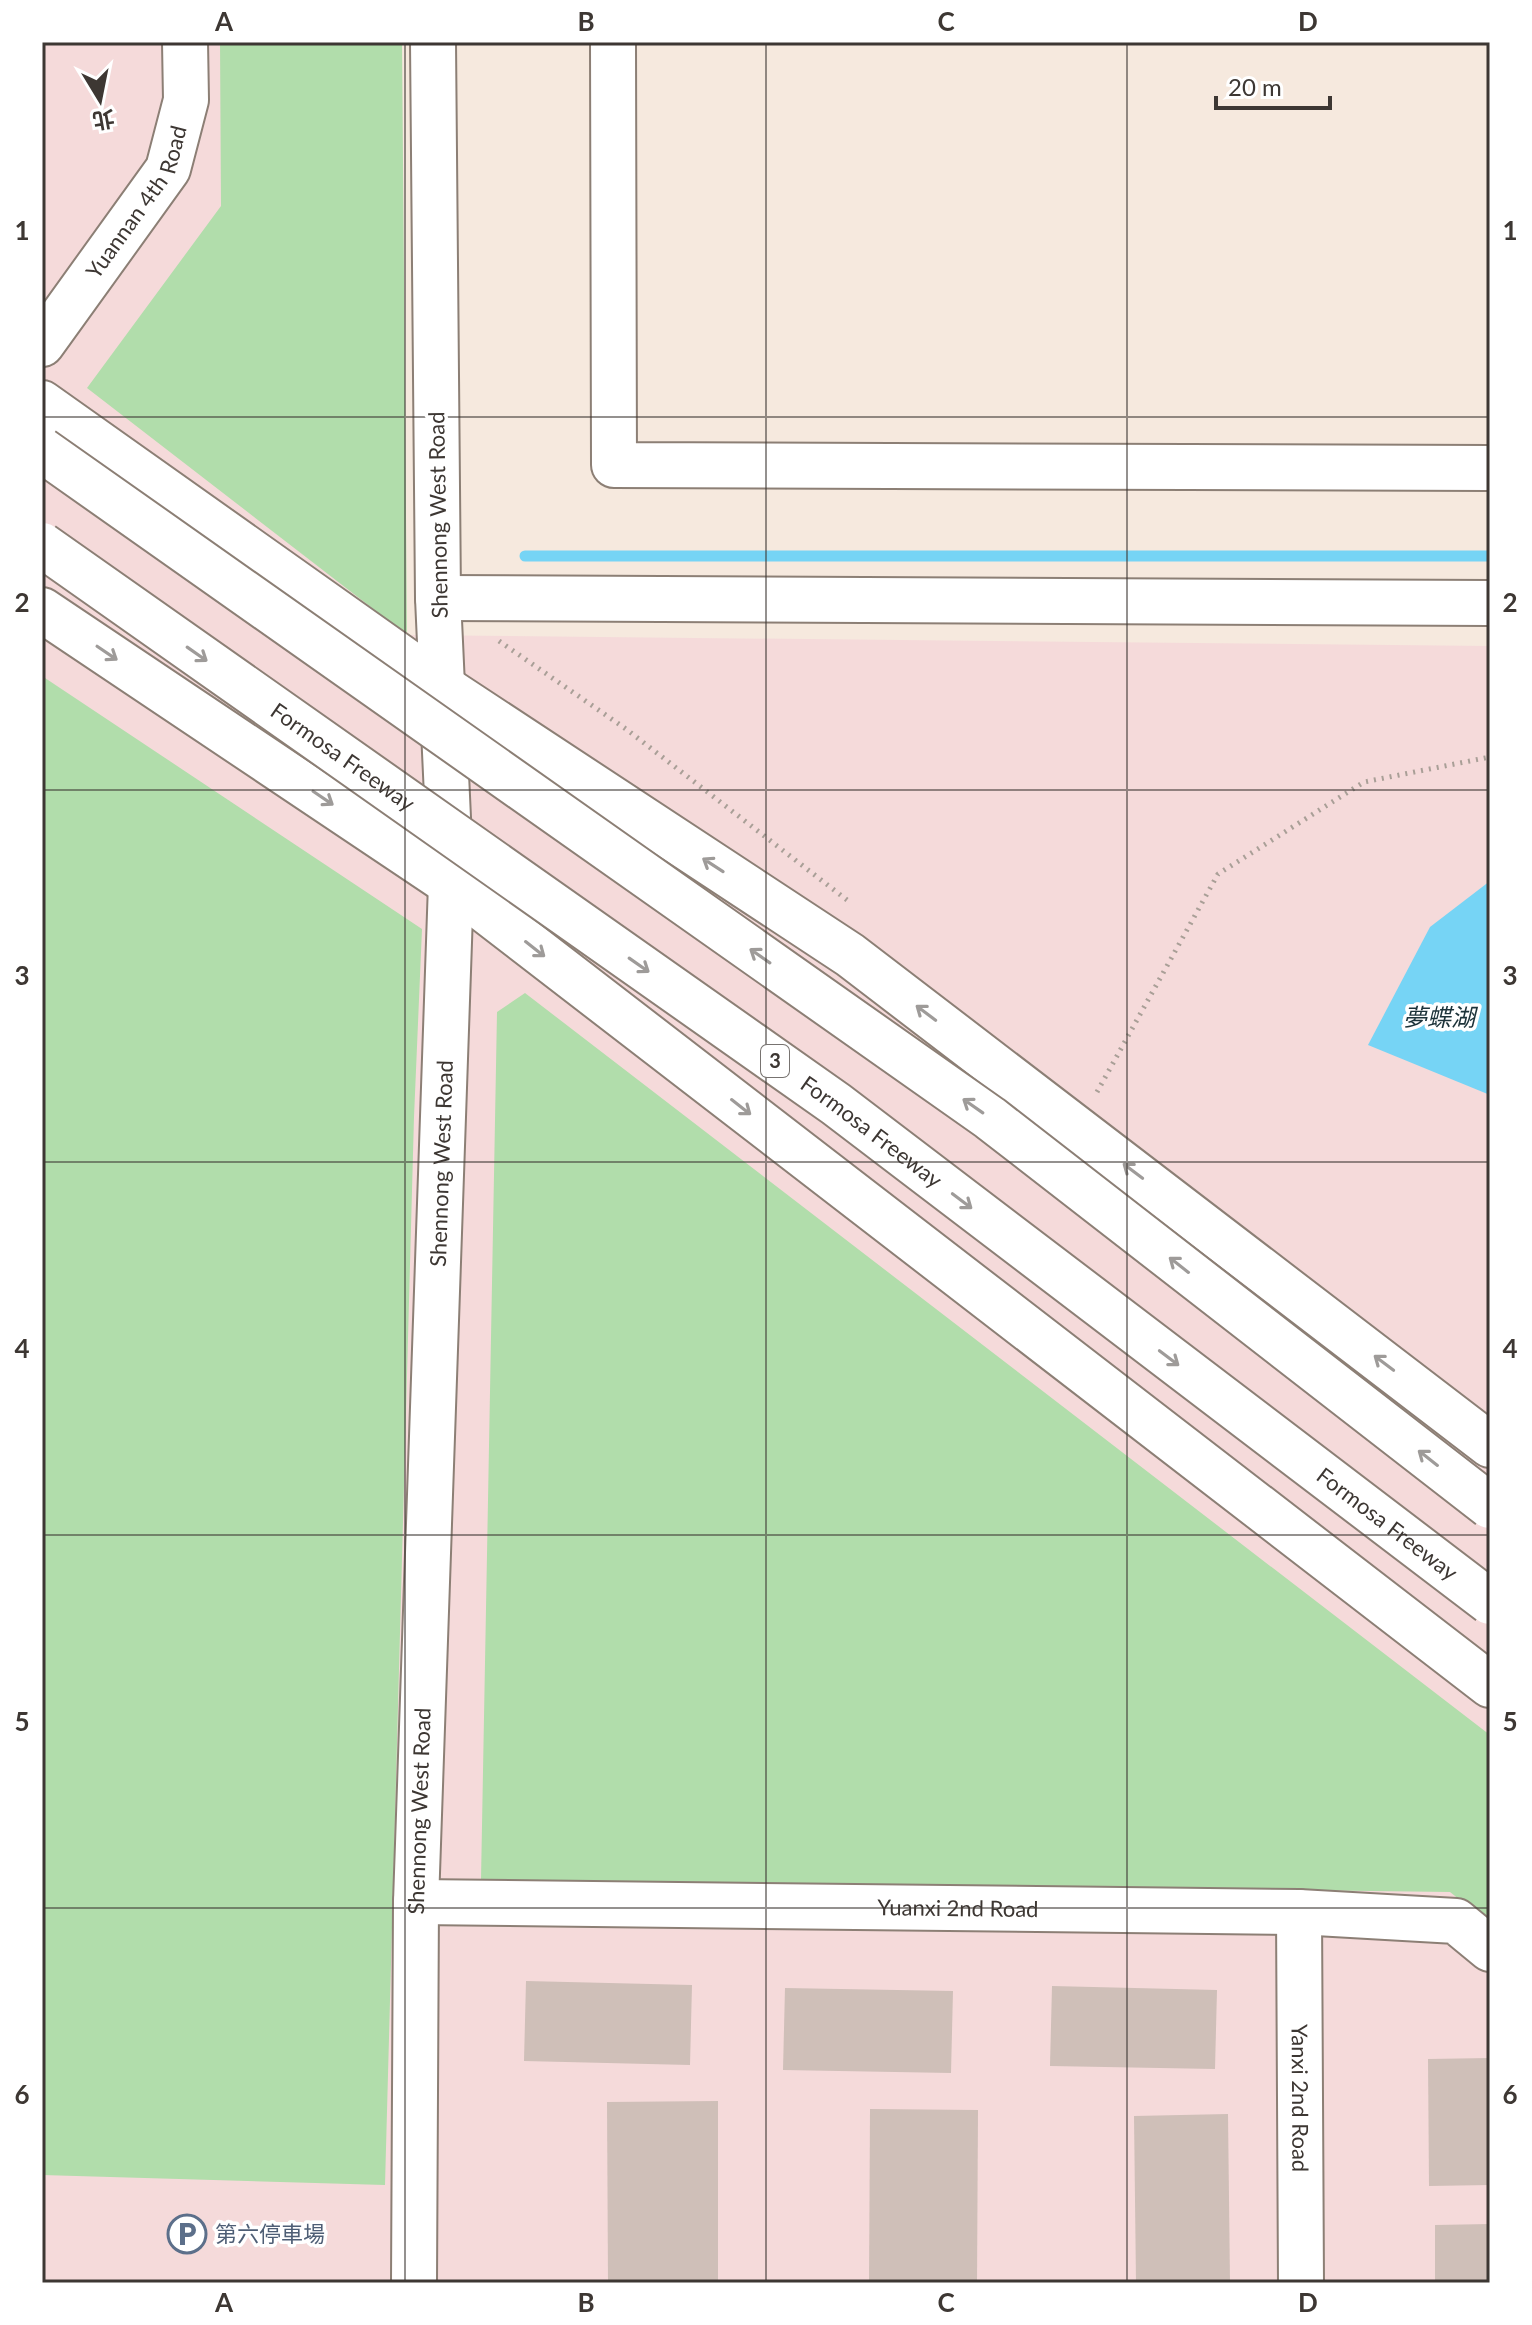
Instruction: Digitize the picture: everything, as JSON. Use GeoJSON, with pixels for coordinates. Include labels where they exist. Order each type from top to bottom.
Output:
{"type":"FeatureCollection","features":[{"type":"Feature","properties":{"kind":"main road","name":"Yuannan 4th Road"},"geometry":{"type":"LineString","coordinates":[[42,344],[168,169],[186,100],[185,42]]}},
{"type":"Feature","properties":{"kind":"main road","name":"Shennong West Road"},"geometry":{"type":"LineString","coordinates":[[414,2283],[416,1902],[451,884],[438,598],[433,42]]}},
{"type":"Feature","properties":{"kind":"main road"},"geometry":{"type":"LineString","coordinates":[[613,42],[614,465],[1490,468]]}},
{"type":"Feature","properties":{"kind":"main road"},"geometry":{"type":"LineString","coordinates":[[42,403],[444,688],[850,955],[1490,1445]]}},
{"type":"Feature","properties":{"kind":"main road"},"geometry":{"type":"LineString","coordinates":[[42,450],[990,1118],[1490,1506]]}},
{"type":"Feature","properties":{"kind":"main road","name":"Formosa Freeway"},"geometry":{"type":"LineString","coordinates":[[42,545],[836,1104],[1490,1602]]}},
{"type":"Feature","properties":{"kind":"main road"},"geometry":{"type":"LineString","coordinates":[[438,598],[1490,603]]}},
{"type":"Feature","properties":{"kind":"main road"},"geometry":{"type":"LineString","coordinates":[[42,610],[451,884],[1490,1685]]}},
{"type":"Feature","properties":{"kind":"main road","name":"Yuanxi 2nd Road"},"geometry":{"type":"LineString","coordinates":[[416,1902],[1299,1912],[1456,1921],[1490,1949]]}},
{"type":"Feature","properties":{"kind":"main road","name":"Yanxi 2nd Road"},"geometry":{"type":"LineString","coordinates":[[1299,1912],[1301,2283]]}},
{"type":"Feature","properties":{"kind":"path"},"geometry":{"type":"LineString","coordinates":[[1096,1093],[1218,874],[1364,782],[1490,757]]}},
{"type":"Feature","properties":{"kind":"shaded area"},"geometry":{"type":"Polygon","coordinates":[[[42,42],[402,42],[407,635],[1490,646],[1490,2283],[42,2283],[42,42]]]}},
{"type":"Feature","properties":{"kind":"green space"},"geometry":{"type":"Polygon","coordinates":[[[220,42],[402,42],[407,635],[87,388],[221,206],[220,42]]]}},
{"type":"Feature","properties":{"kind":"green space"},"geometry":{"type":"Polygon","coordinates":[[[42,676],[422,929],[414,1117],[385,2185],[42,2175],[42,676]]]}},
{"type":"Feature","properties":{"kind":"green space"},"geometry":{"type":"Polygon","coordinates":[[[525,993],[1490,1735],[1490,1924],[1450,1892],[481,1880],[497,1012],[525,993]]]}},
{"type":"Feature","properties":{"kind":"water","name":"夢蝶湖"},"geometry":{"type":"Polygon","coordinates":[[[1490,881],[1490,1095],[1368,1045],[1430,927],[1490,881]]]}},
{"type":"Feature","properties":{"kind":"building"},"geometry":{"type":"Polygon","coordinates":[[[526,1981],[692,1985],[690,2065],[524,2061],[526,1981]]]}},
{"type":"Feature","properties":{"kind":"building"},"geometry":{"type":"Polygon","coordinates":[[[1052,1986],[1217,1990],[1215,2069],[1050,2066],[1052,1986]]]}},
{"type":"Feature","properties":{"kind":"building"},"geometry":{"type":"Polygon","coordinates":[[[785,1988],[953,1991],[951,2073],[783,2070],[785,1988]]]}},
{"type":"Feature","properties":{"kind":"building"},"geometry":{"type":"Polygon","coordinates":[[[1490,2058],[1490,2185],[1429,2186],[1428,2059],[1490,2058]]]}},
{"type":"Feature","properties":{"kind":"building"},"geometry":{"type":"Polygon","coordinates":[[[718,2101],[718,2283],[608,2283],[607,2102],[718,2101]]]}},
{"type":"Feature","properties":{"kind":"building"},"geometry":{"type":"Polygon","coordinates":[[[870,2109],[978,2110],[977,2283],[869,2283],[870,2109]]]}},
{"type":"Feature","properties":{"kind":"building"},"geometry":{"type":"Polygon","coordinates":[[[1228,2114],[1230,2283],[1136,2283],[1134,2116],[1228,2114]]]}},
{"type":"Feature","properties":{"kind":"building"},"geometry":{"type":"Polygon","coordinates":[[[1490,2224],[1490,2283],[1435,2283],[1435,2225],[1490,2224]]]}},
{"type":"Feature","properties":{"kind":"waterway"},"geometry":{"type":"LineString","coordinates":[[525,556],[1490,556]]}},
{"type":"Feature","properties":{"kind":"place","name":"第六停車場"},"geometry":{"type":"Point","coordinates":[187,2234]}}]}
